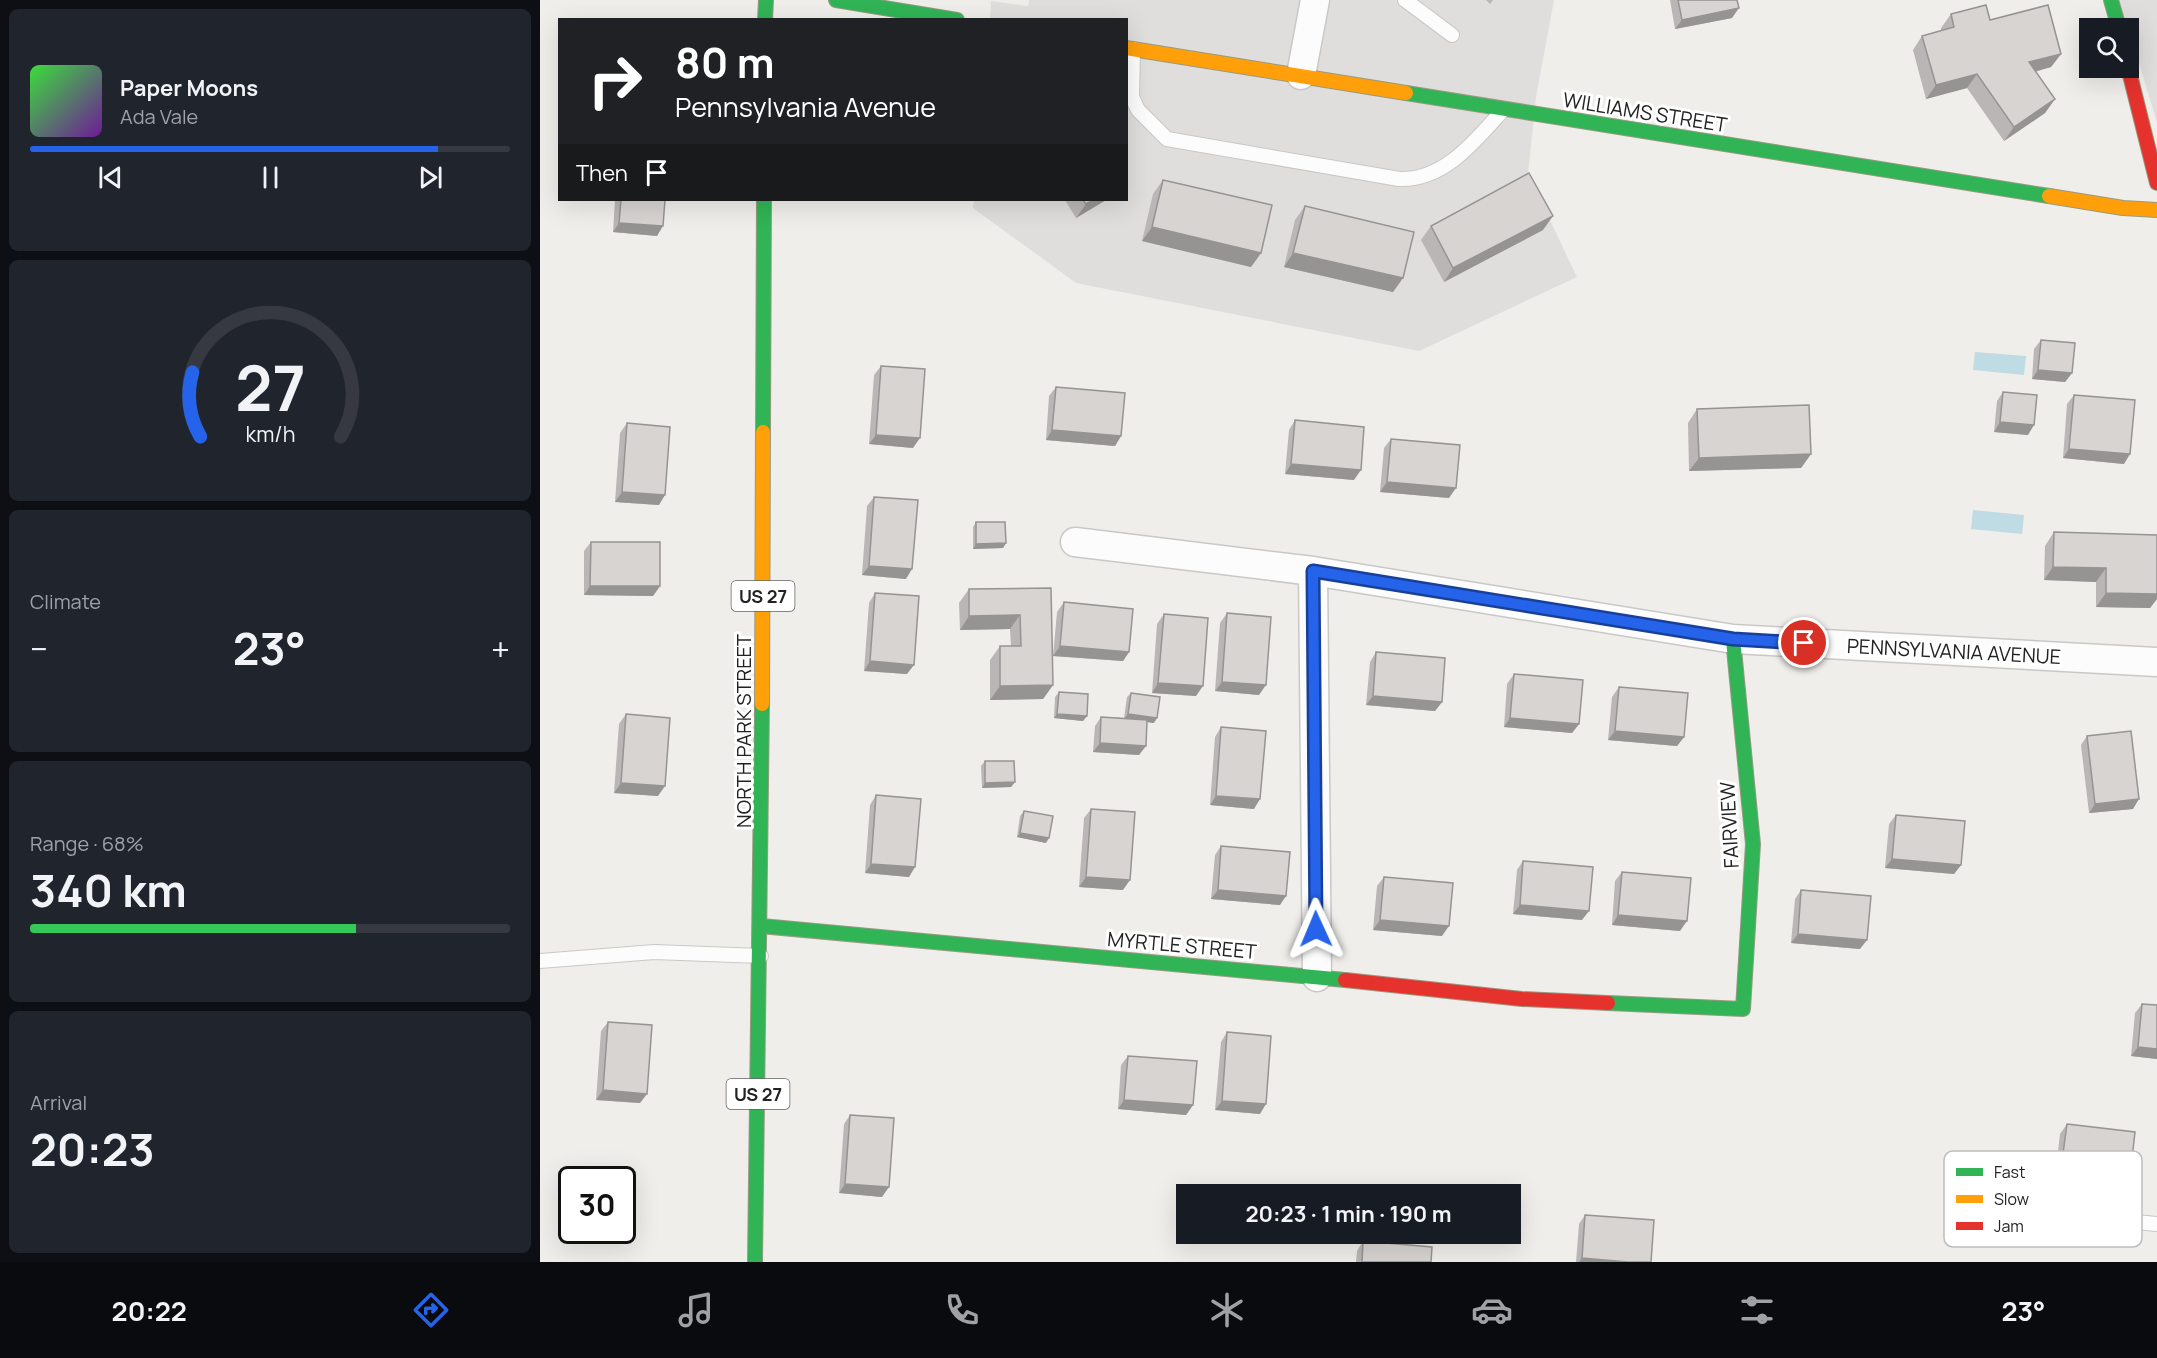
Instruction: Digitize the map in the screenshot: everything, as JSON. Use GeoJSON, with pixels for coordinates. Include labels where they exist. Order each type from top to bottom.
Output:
{"type":"FeatureCollection","features":[{"type":"Feature","properties":{"kind":"street"},"geometry":{"type":"LineString","coordinates":[[765,18],[766,0]]}},
{"type":"Feature","properties":{"kind":"street"},"geometry":{"type":"LineString","coordinates":[[836,0],[945,18]]}},
{"type":"Feature","properties":{"kind":"street"},"geometry":{"type":"LineString","coordinates":[[1301,75],[1315,0]]}},
{"type":"Feature","properties":{"kind":"street"},"geometry":{"type":"LineString","coordinates":[[2111,0],[2116,18]]}},
{"type":"Feature","properties":{"kind":"street","name":"WILLIAMS STREET"},"geometry":{"type":"LineString","coordinates":[[1130,49],[2111,206],[2157,210]]}},
{"type":"Feature","properties":{"kind":"street"},"geometry":{"type":"LineString","coordinates":[[2131,78],[2157,183]]}},
{"type":"Feature","properties":{"kind":"street","name":"NORTH PARK STREET"},"geometry":{"type":"LineString","coordinates":[[756,1262],[761,956],[764,201]]}},
{"type":"Feature","properties":{"kind":"street","name":"PENNSYLVANIA AVENUE"},"geometry":{"type":"LineString","coordinates":[[1075,542],[1313,571],[1733,639],[2157,662]]}},
{"type":"Feature","properties":{"kind":"street"},"geometry":{"type":"LineString","coordinates":[[1313,571],[1317,977]]}},
{"type":"Feature","properties":{"kind":"street","name":"FAIRVIEW"},"geometry":{"type":"LineString","coordinates":[[1733,639],[1753,844],[1743,1009]]}},
{"type":"Feature","properties":{"kind":"street","name":"MYRTLE STREET"},"geometry":{"type":"LineString","coordinates":[[761,926],[1317,977],[1522,999],[1743,1009]]}},
{"type":"Feature","properties":{"kind":"lane"},"geometry":{"type":"LineString","coordinates":[[1405,0],[1452,35]]}},
{"type":"Feature","properties":{"kind":"lane"},"geometry":{"type":"LineString","coordinates":[[1130,49],[1132,97],[1138,110],[1167,139],[1399,179],[1416,180],[1438,170],[1466,151],[1504,110]]}},
{"type":"Feature","properties":{"kind":"lane"},"geometry":{"type":"LineString","coordinates":[[540,961],[654,952],[761,956]]}},
{"type":"Feature","properties":{"kind":"lane"},"geometry":{"type":"LineString","coordinates":[[2142,1223],[2157,1224]]}},
{"type":"Feature","properties":{"kind":"shaded area"},"geometry":{"type":"Polygon","coordinates":[[[1029,0],[1554,0],[1536,97],[1528,174],[1577,277],[1419,351],[1076,283],[973,208],[974,201],[1128,201],[1128,18],[990,18],[991,1],[1028,6],[1029,0]]]}},
{"type":"Feature","properties":{"kind":"shaded area"},"geometry":{"type":"Polygon","coordinates":[[[2117,0],[2157,0],[2157,123],[2139,63],[2139,18],[2124,18],[2117,0]]]}},
{"type":"Feature","properties":{"kind":"water"},"geometry":{"type":"Polygon","coordinates":[[[1975,352],[2026,356],[2024,375],[1973,370],[1975,352]]]}},
{"type":"Feature","properties":{"kind":"water"},"geometry":{"type":"Polygon","coordinates":[[[1973,510],[2024,515],[2022,534],[1971,529],[1973,510]]]}},
{"type":"Feature","properties":{"kind":"building"},"geometry":{"type":"Polygon","coordinates":[[[1678,0],[1737,0],[1739,8],[1682,20],[1678,0]]]}},
{"type":"Feature","properties":{"kind":"building"},"geometry":{"type":"Polygon","coordinates":[[[1986,5],[1990,20],[2048,5],[2061,54],[2029,62],[2055,99],[2014,127],[1977,74],[1936,85],[1922,36],[1954,27],[1951,14],[1986,5]]]}},
{"type":"Feature","properties":{"kind":"building"},"geometry":{"type":"Polygon","coordinates":[[[1529,173],[1553,216],[1453,268],[1431,226],[1529,173]]]}},
{"type":"Feature","properties":{"kind":"building"},"geometry":{"type":"Polygon","coordinates":[[[1163,180],[1272,205],[1261,253],[1152,227],[1163,180]]]}},
{"type":"Feature","properties":{"kind":"building"},"geometry":{"type":"Polygon","coordinates":[[[621,201],[665,201],[663,226],[619,223],[621,201]]]}},
{"type":"Feature","properties":{"kind":"building"},"geometry":{"type":"Polygon","coordinates":[[[1305,206],[1414,232],[1403,278],[1293,253],[1305,206]]]}},
{"type":"Feature","properties":{"kind":"building"},"geometry":{"type":"Polygon","coordinates":[[[2041,340],[2075,343],[2072,373],[2038,370],[2041,340]]]}},
{"type":"Feature","properties":{"kind":"building"},"geometry":{"type":"Polygon","coordinates":[[[881,366],[925,369],[920,438],[876,435],[881,366]]]}},
{"type":"Feature","properties":{"kind":"building"},"geometry":{"type":"Polygon","coordinates":[[[1056,387],[1125,393],[1121,436],[1052,430],[1056,387]]]}},
{"type":"Feature","properties":{"kind":"building"},"geometry":{"type":"Polygon","coordinates":[[[2003,392],[2037,395],[2034,425],[2000,422],[2003,392]]]}},
{"type":"Feature","properties":{"kind":"building"},"geometry":{"type":"Polygon","coordinates":[[[2074,395],[2135,400],[2130,454],[2069,449],[2074,395]]]}},
{"type":"Feature","properties":{"kind":"building"},"geometry":{"type":"Polygon","coordinates":[[[1809,405],[1811,454],[1699,458],[1697,409],[1809,405]]]}},
{"type":"Feature","properties":{"kind":"building"},"geometry":{"type":"Polygon","coordinates":[[[1295,420],[1364,427],[1361,470],[1291,464],[1295,420]]]}},
{"type":"Feature","properties":{"kind":"building"},"geometry":{"type":"Polygon","coordinates":[[[627,423],[670,427],[665,495],[622,492],[627,423]]]}},
{"type":"Feature","properties":{"kind":"building"},"geometry":{"type":"Polygon","coordinates":[[[1391,439],[1460,445],[1456,488],[1387,482],[1391,439]]]}},
{"type":"Feature","properties":{"kind":"building"},"geometry":{"type":"Polygon","coordinates":[[[874,497],[918,500],[912,569],[869,566],[874,497]]]}},
{"type":"Feature","properties":{"kind":"building"},"geometry":{"type":"Polygon","coordinates":[[[976,522],[1005,522],[1006,543],[976,544],[976,522]]]}},
{"type":"Feature","properties":{"kind":"building"},"geometry":{"type":"Polygon","coordinates":[[[2054,532],[2157,535],[2157,594],[2106,593],[2106,568],[2053,567],[2054,532]]]}},
{"type":"Feature","properties":{"kind":"building"},"geometry":{"type":"Polygon","coordinates":[[[591,542],[660,542],[660,586],[590,586],[591,542]]]}},
{"type":"Feature","properties":{"kind":"building"},"geometry":{"type":"Polygon","coordinates":[[[1051,588],[1053,685],[1000,686],[1000,646],[1021,646],[1020,615],[969,616],[969,589],[1051,588]]]}},
{"type":"Feature","properties":{"kind":"building"},"geometry":{"type":"Polygon","coordinates":[[[875,593],[919,596],[914,665],[870,661],[875,593]]]}},
{"type":"Feature","properties":{"kind":"building"},"geometry":{"type":"Polygon","coordinates":[[[1064,602],[1133,609],[1129,652],[1060,646],[1064,602]]]}},
{"type":"Feature","properties":{"kind":"building"},"geometry":{"type":"Polygon","coordinates":[[[1227,613],[1271,617],[1266,685],[1222,682],[1227,613]]]}},
{"type":"Feature","properties":{"kind":"building"},"geometry":{"type":"Polygon","coordinates":[[[1164,614],[1208,618],[1203,686],[1158,683],[1164,614]]]}},
{"type":"Feature","properties":{"kind":"building"},"geometry":{"type":"Polygon","coordinates":[[[1376,652],[1445,658],[1442,702],[1373,696],[1376,652]]]}},
{"type":"Feature","properties":{"kind":"building"},"geometry":{"type":"Polygon","coordinates":[[[1514,674],[1583,680],[1579,724],[1510,718],[1514,674]]]}},
{"type":"Feature","properties":{"kind":"building"},"geometry":{"type":"Polygon","coordinates":[[[1619,687],[1688,693],[1684,737],[1615,731],[1619,687]]]}},
{"type":"Feature","properties":{"kind":"building"},"geometry":{"type":"Polygon","coordinates":[[[1059,692],[1088,694],[1087,716],[1057,714],[1059,692]]]}},
{"type":"Feature","properties":{"kind":"building"},"geometry":{"type":"Polygon","coordinates":[[[1131,693],[1160,697],[1157,718],[1128,714],[1131,693]]]}},
{"type":"Feature","properties":{"kind":"building"},"geometry":{"type":"Polygon","coordinates":[[[626,714],[670,718],[665,786],[621,783],[626,714]]]}},
{"type":"Feature","properties":{"kind":"building"},"geometry":{"type":"Polygon","coordinates":[[[1101,717],[1147,720],[1146,746],[1100,743],[1101,717]]]}},
{"type":"Feature","properties":{"kind":"building"},"geometry":{"type":"Polygon","coordinates":[[[1221,727],[1266,731],[1260,799],[1216,796],[1221,727]]]}},
{"type":"Feature","properties":{"kind":"building"},"geometry":{"type":"Polygon","coordinates":[[[2131,731],[2139,799],[2095,804],[2087,736],[2131,731]]]}},
{"type":"Feature","properties":{"kind":"building"},"geometry":{"type":"Polygon","coordinates":[[[985,761],[1014,761],[1015,782],[985,783],[985,761]]]}},
{"type":"Feature","properties":{"kind":"building"},"geometry":{"type":"Polygon","coordinates":[[[876,795],[921,799],[915,867],[871,864],[876,795]]]}},
{"type":"Feature","properties":{"kind":"building"},"geometry":{"type":"Polygon","coordinates":[[[1091,809],[1135,812],[1130,880],[1086,877],[1091,809]]]}},
{"type":"Feature","properties":{"kind":"building"},"geometry":{"type":"Polygon","coordinates":[[[1024,811],[1053,816],[1049,838],[1020,833],[1024,811]]]}},
{"type":"Feature","properties":{"kind":"building"},"geometry":{"type":"Polygon","coordinates":[[[1896,815],[1965,821],[1961,865],[1892,859],[1896,815]]]}},
{"type":"Feature","properties":{"kind":"building"},"geometry":{"type":"Polygon","coordinates":[[[1221,846],[1290,852],[1286,896],[1218,890],[1221,846]]]}},
{"type":"Feature","properties":{"kind":"building"},"geometry":{"type":"Polygon","coordinates":[[[1523,861],[1593,867],[1589,911],[1520,905],[1523,861]]]}},
{"type":"Feature","properties":{"kind":"building"},"geometry":{"type":"Polygon","coordinates":[[[1622,872],[1691,878],[1687,921],[1618,915],[1622,872]]]}},
{"type":"Feature","properties":{"kind":"building"},"geometry":{"type":"Polygon","coordinates":[[[1384,877],[1453,883],[1449,926],[1380,920],[1384,877]]]}},
{"type":"Feature","properties":{"kind":"building"},"geometry":{"type":"Polygon","coordinates":[[[1801,890],[1871,896],[1867,940],[1798,934],[1801,890]]]}},
{"type":"Feature","properties":{"kind":"building"},"geometry":{"type":"Polygon","coordinates":[[[2142,1004],[2157,1005],[2157,1049],[2138,1047],[2142,1004]]]}},
{"type":"Feature","properties":{"kind":"building"},"geometry":{"type":"Polygon","coordinates":[[[608,1022],[652,1025],[647,1094],[603,1090],[608,1022]]]}},
{"type":"Feature","properties":{"kind":"building"},"geometry":{"type":"Polygon","coordinates":[[[1227,1032],[1271,1036],[1266,1104],[1222,1101],[1227,1032]]]}},
{"type":"Feature","properties":{"kind":"building"},"geometry":{"type":"Polygon","coordinates":[[[1128,1056],[1197,1061],[1193,1105],[1124,1100],[1128,1056]]]}},
{"type":"Feature","properties":{"kind":"building"},"geometry":{"type":"Polygon","coordinates":[[[850,1115],[894,1118],[889,1187],[845,1184],[850,1115]]]}},
{"type":"Feature","properties":{"kind":"building"},"geometry":{"type":"Polygon","coordinates":[[[2067,1124],[2135,1132],[2133,1151],[2063,1151],[2067,1124]]]}},
{"type":"Feature","properties":{"kind":"building"},"geometry":{"type":"Polygon","coordinates":[[[1585,1215],[1654,1220],[1651,1262],[1582,1258],[1585,1215]]]}},
{"type":"Feature","properties":{"kind":"building"},"geometry":{"type":"Polygon","coordinates":[[[1363,1244],[1432,1247],[1431,1262],[1362,1262],[1363,1244]]]}},
{"type":"Feature","properties":{"kind":"traffic: fast"},"geometry":{"type":"LineString","coordinates":[[765,18],[766,0]]}},
{"type":"Feature","properties":{"kind":"traffic: fast"},"geometry":{"type":"LineString","coordinates":[[836,0],[945,18]]}},
{"type":"Feature","properties":{"kind":"traffic: fast"},"geometry":{"type":"LineString","coordinates":[[2111,0],[2116,18]]}},
{"type":"Feature","properties":{"kind":"traffic: fast"},"geometry":{"type":"LineString","coordinates":[[1406,93],[2049,196]]}},
{"type":"Feature","properties":{"kind":"traffic: fast"},"geometry":{"type":"LineString","coordinates":[[763,432],[764,201]]}},
{"type":"Feature","properties":{"kind":"traffic: fast"},"geometry":{"type":"LineString","coordinates":[[1608,1003],[1743,1009],[1753,844],[1733,639]]}},
{"type":"Feature","properties":{"kind":"traffic: fast"},"geometry":{"type":"LineString","coordinates":[[755,1262],[762,704]]}},
{"type":"Feature","properties":{"kind":"traffic: fast"},"geometry":{"type":"LineString","coordinates":[[761,926],[1345,980]]}},
{"type":"Feature","properties":{"kind":"traffic: slow"},"geometry":{"type":"LineString","coordinates":[[1128,48],[1406,93]]}},
{"type":"Feature","properties":{"kind":"traffic: slow"},"geometry":{"type":"LineString","coordinates":[[2049,196],[2123,208],[2157,210]]}},
{"type":"Feature","properties":{"kind":"traffic: slow"},"geometry":{"type":"LineString","coordinates":[[762,704],[763,432]]}},
{"type":"Feature","properties":{"kind":"traffic: jam"},"geometry":{"type":"LineString","coordinates":[[2131,78],[2157,183]]}},
{"type":"Feature","properties":{"kind":"traffic: jam"},"geometry":{"type":"LineString","coordinates":[[1345,980],[1522,999],[1608,1003]]}},
{"type":"Feature","properties":{"kind":"route"},"geometry":{"type":"LineString","coordinates":[[1316,929],[1313,571],[1733,639],[1804,643]]}}]}
